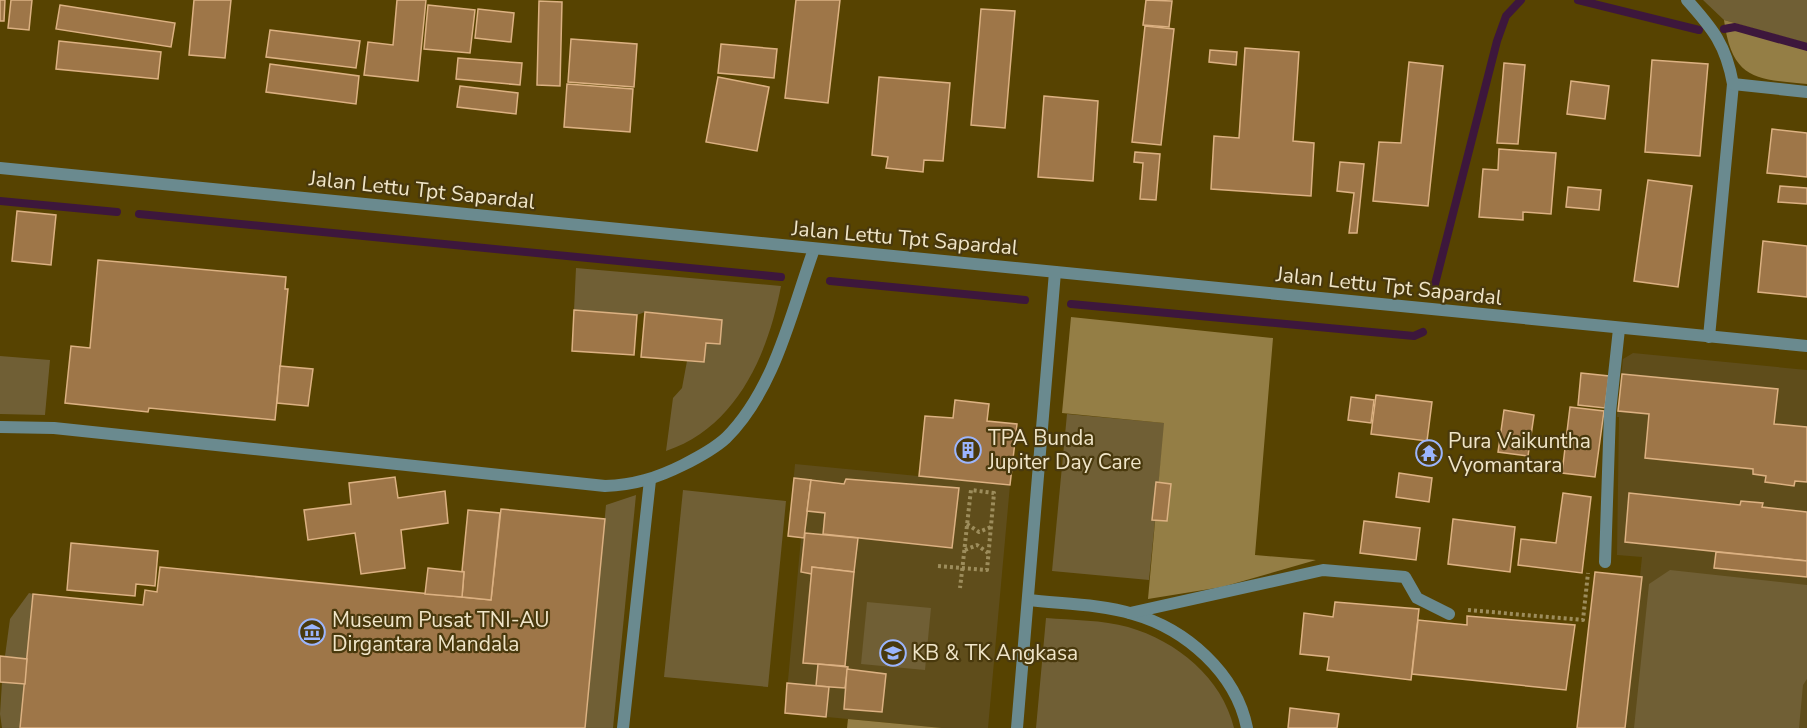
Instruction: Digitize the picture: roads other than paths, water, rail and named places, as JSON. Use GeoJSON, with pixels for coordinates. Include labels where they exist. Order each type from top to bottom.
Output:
{"type":"FeatureCollection","features":[{"type":"Feature","properties":{"kind":"street"},"geometry":{"type":"LineString","coordinates":[[1687,0],[1713,29],[1723,45],[1733,84],[1709,336]]}},
{"type":"Feature","properties":{"kind":"street"},"geometry":{"type":"LineString","coordinates":[[1733,84],[1807,92]]}},
{"type":"Feature","properties":{"kind":"street","name":"Jalan Lettu Tpt Sapardal"},"geometry":{"type":"LineString","coordinates":[[0,168],[1807,346]]}},
{"type":"Feature","properties":{"kind":"street"},"geometry":{"type":"LineString","coordinates":[[0,427],[54,428],[605,486],[650,480],[706,452],[724,440],[739,423],[774,363],[814,249]]}},
{"type":"Feature","properties":{"kind":"street"},"geometry":{"type":"LineString","coordinates":[[1017,728],[1055,272]]}},
{"type":"Feature","properties":{"kind":"street"},"geometry":{"type":"LineString","coordinates":[[1605,562],[1610,412],[1619,329]]}},
{"type":"Feature","properties":{"kind":"street"},"geometry":{"type":"LineString","coordinates":[[623,728],[650,480]]}},
{"type":"Feature","properties":{"kind":"street"},"geometry":{"type":"LineString","coordinates":[[1130,613],[1323,570],[1405,577],[1417,598],[1449,614]]}},
{"type":"Feature","properties":{"kind":"street"},"geometry":{"type":"LineString","coordinates":[[1028,600],[1130,613],[1154,621],[1196,648],[1227,680],[1238,696],[1247,728]]}},
{"type":"Feature","properties":{"kind":"waterway"},"geometry":{"type":"LineString","coordinates":[[1434,288],[1497,41],[1506,16],[1521,0]]}},
{"type":"Feature","properties":{"kind":"waterway"},"geometry":{"type":"LineString","coordinates":[[1578,0],[1699,30]]}},
{"type":"Feature","properties":{"kind":"waterway"},"geometry":{"type":"LineString","coordinates":[[1724,29],[1735,27],[1807,47]]}},
{"type":"Feature","properties":{"kind":"waterway"},"geometry":{"type":"LineString","coordinates":[[0,201],[117,212]]}},
{"type":"Feature","properties":{"kind":"waterway"},"geometry":{"type":"LineString","coordinates":[[139,214],[781,277]]}},
{"type":"Feature","properties":{"kind":"waterway"},"geometry":{"type":"LineString","coordinates":[[830,281],[1025,300]]}},
{"type":"Feature","properties":{"kind":"waterway"},"geometry":{"type":"LineString","coordinates":[[1071,304],[1414,336],[1423,332]]}},
{"type":"Feature","properties":{"kind":"place","name":"TPA Bunda Jupiter Day Care"},"geometry":{"type":"Point","coordinates":[968,450]}},
{"type":"Feature","properties":{"kind":"place","name":"Pura Vaikuntha Vyomantara"},"geometry":{"type":"Point","coordinates":[1429,453]}},
{"type":"Feature","properties":{"kind":"place","name":"Museum Pusat TNI-AU Dirgantara Mandala"},"geometry":{"type":"Point","coordinates":[312,632]}},
{"type":"Feature","properties":{"kind":"place","name":"KB & TK Angkasa"},"geometry":{"type":"Point","coordinates":[893,653]}}]}
